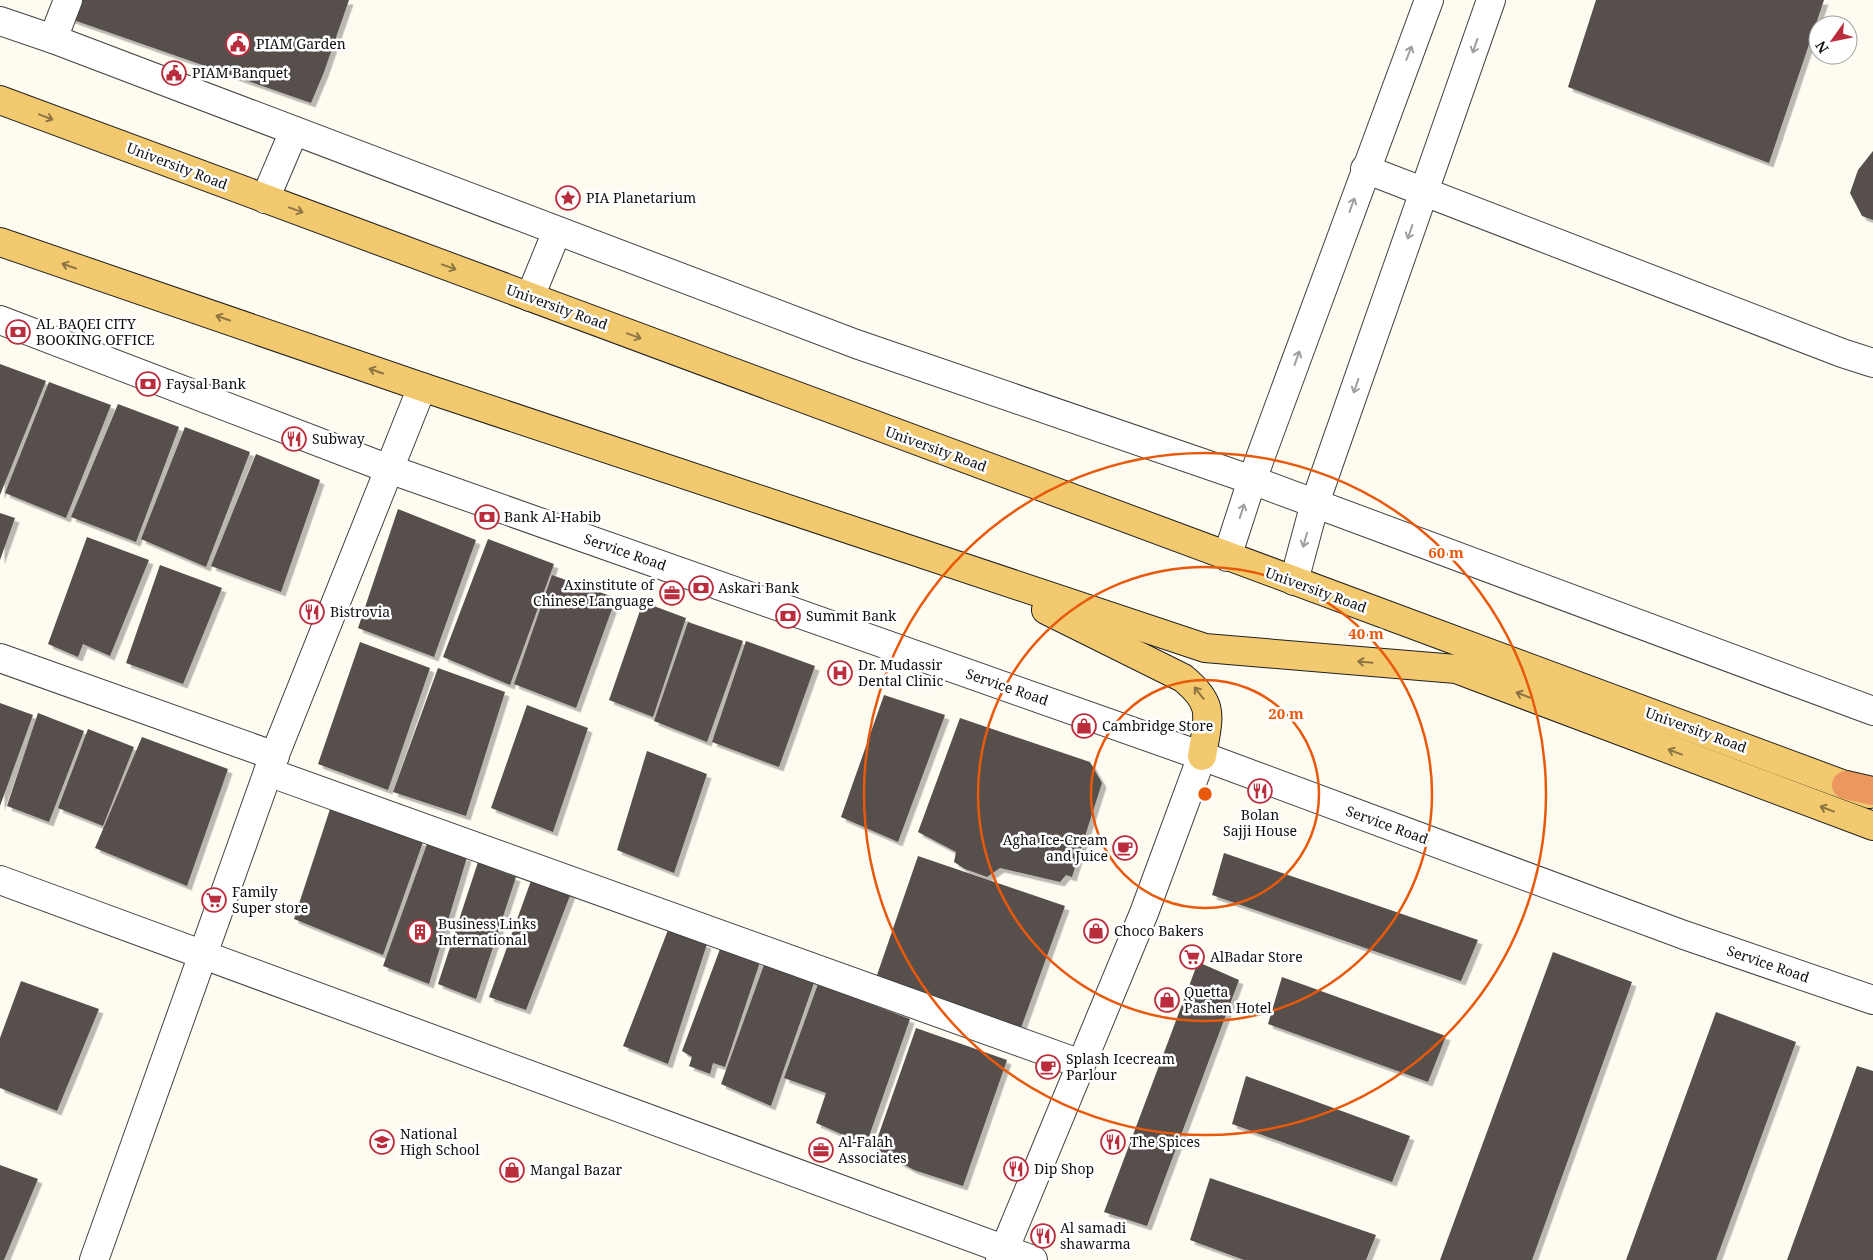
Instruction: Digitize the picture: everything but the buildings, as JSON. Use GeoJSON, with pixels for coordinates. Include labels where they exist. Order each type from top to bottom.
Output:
{"type":"FeatureCollection","features":[{"type":"Feature","properties":{"kind":"highway"},"geometry":{"type":"LineString","coordinates":[[1846,785],[1873,791]]}},
{"type":"Feature","properties":{"kind":"main road","name":"University Road"},"geometry":{"type":"LineString","coordinates":[[0,100],[1227,557],[1873,795]]}},
{"type":"Feature","properties":{"kind":"main road","name":"University Road"},"geometry":{"type":"LineString","coordinates":[[0,242],[422,387],[1205,648],[1456,670],[1873,826]]}},
{"type":"Feature","properties":{"kind":"main road"},"geometry":{"type":"LineString","coordinates":[[954,564],[1183,678],[1200,692],[1208,710],[1202,756]]}},
{"type":"Feature","properties":{"kind":"street"},"geometry":{"type":"LineString","coordinates":[[53,39],[68,0]]}},
{"type":"Feature","properties":{"kind":"street"},"geometry":{"type":"LineString","coordinates":[[1227,557],[1252,480],[1365,169],[1429,0]]}},
{"type":"Feature","properties":{"kind":"street"},"geometry":{"type":"LineString","coordinates":[[1294,581],[1315,504],[1491,0]]}},
{"type":"Feature","properties":{"kind":"street"},"geometry":{"type":"LineString","coordinates":[[0,22],[53,39],[856,344],[1252,480],[1873,711]]}},
{"type":"Feature","properties":{"kind":"street"},"geometry":{"type":"LineString","coordinates":[[265,199],[294,131]]}},
{"type":"Feature","properties":{"kind":"street"},"geometry":{"type":"LineString","coordinates":[[1365,169],[1842,354],[1873,363]]}},
{"type":"Feature","properties":{"kind":"street"},"geometry":{"type":"LineString","coordinates":[[530,297],[557,231]]}},
{"type":"Feature","properties":{"kind":"street","name":"Service Road"},"geometry":{"type":"LineString","coordinates":[[0,320],[389,469],[1202,756],[1684,936],[1873,1000]]}},
{"type":"Feature","properties":{"kind":"street"},"geometry":{"type":"LineString","coordinates":[[94,1260],[272,764],[422,387]]}},
{"type":"Feature","properties":{"kind":"street"},"geometry":{"type":"LineString","coordinates":[[0,658],[272,764],[1081,1064]]}},
{"type":"Feature","properties":{"kind":"street"},"geometry":{"type":"LineString","coordinates":[[1002,1255],[1144,913],[1202,756]]}},
{"type":"Feature","properties":{"kind":"street"},"geometry":{"type":"LineString","coordinates":[[0,880],[1002,1255],[1033,1260]]}},
{"type":"Feature","properties":{"kind":"place","name":"PIAM Garden"},"geometry":{"type":"Point","coordinates":[238,44]}},
{"type":"Feature","properties":{"kind":"place","name":"PIAM Banquet"},"geometry":{"type":"Point","coordinates":[174,73]}},
{"type":"Feature","properties":{"kind":"place","name":"PIA Planetarium"},"geometry":{"type":"Point","coordinates":[568,198]}},
{"type":"Feature","properties":{"kind":"place","name":"AL BAQEI CITY BOOKING OFFICE"},"geometry":{"type":"Point","coordinates":[18,332]}},
{"type":"Feature","properties":{"kind":"place","name":"Faysal Bank"},"geometry":{"type":"Point","coordinates":[148,384]}},
{"type":"Feature","properties":{"kind":"place","name":"Subway"},"geometry":{"type":"Point","coordinates":[294,439]}},
{"type":"Feature","properties":{"kind":"place","name":"Bank Al-Habib"},"geometry":{"type":"Point","coordinates":[487,517]}},
{"type":"Feature","properties":{"kind":"place","name":"Askari Bank"},"geometry":{"type":"Point","coordinates":[701,588]}},
{"type":"Feature","properties":{"kind":"place","name":"Axinstitute of Chinese Language"},"geometry":{"type":"Point","coordinates":[672,593]}},
{"type":"Feature","properties":{"kind":"place","name":"Bistrovia"},"geometry":{"type":"Point","coordinates":[312,612]}},
{"type":"Feature","properties":{"kind":"place","name":"Summit Bank"},"geometry":{"type":"Point","coordinates":[788,616]}},
{"type":"Feature","properties":{"kind":"place","name":"Dr. Mudassir Dental Clinic"},"geometry":{"type":"Point","coordinates":[840,673]}},
{"type":"Feature","properties":{"kind":"place","name":"Cambridge Store"},"geometry":{"type":"Point","coordinates":[1084,726]}},
{"type":"Feature","properties":{"kind":"place","name":"Bolan Sajji House"},"geometry":{"type":"Point","coordinates":[1260,791]}},
{"type":"Feature","properties":{"kind":"place","name":"Agha Ice-Cream and Juice"},"geometry":{"type":"Point","coordinates":[1125,848]}},
{"type":"Feature","properties":{"kind":"place","name":"Family Super store"},"geometry":{"type":"Point","coordinates":[214,900]}},
{"type":"Feature","properties":{"kind":"place","name":"Choco Bakers"},"geometry":{"type":"Point","coordinates":[1096,931]}},
{"type":"Feature","properties":{"kind":"place","name":"Business Links International"},"geometry":{"type":"Point","coordinates":[420,932]}},
{"type":"Feature","properties":{"kind":"place","name":"AlBadar Store"},"geometry":{"type":"Point","coordinates":[1192,957]}},
{"type":"Feature","properties":{"kind":"place","name":"Quetta Pashen Hotel"},"geometry":{"type":"Point","coordinates":[1167,1000]}},
{"type":"Feature","properties":{"kind":"place","name":"Splash Icecream Parlour"},"geometry":{"type":"Point","coordinates":[1048,1067]}},
{"type":"Feature","properties":{"kind":"place","name":"National High School"},"geometry":{"type":"Point","coordinates":[382,1142]}},
{"type":"Feature","properties":{"kind":"place","name":"The Spices"},"geometry":{"type":"Point","coordinates":[1113,1142]}},
{"type":"Feature","properties":{"kind":"place","name":"Al-Falah Associates"},"geometry":{"type":"Point","coordinates":[821,1150]}},
{"type":"Feature","properties":{"kind":"place","name":"Dip Shop"},"geometry":{"type":"Point","coordinates":[1016,1169]}},
{"type":"Feature","properties":{"kind":"place","name":"Mangal Bazar"},"geometry":{"type":"Point","coordinates":[512,1170]}},
{"type":"Feature","properties":{"kind":"place","name":"Al samadi shawarma"},"geometry":{"type":"Point","coordinates":[1043,1236]}}]}
